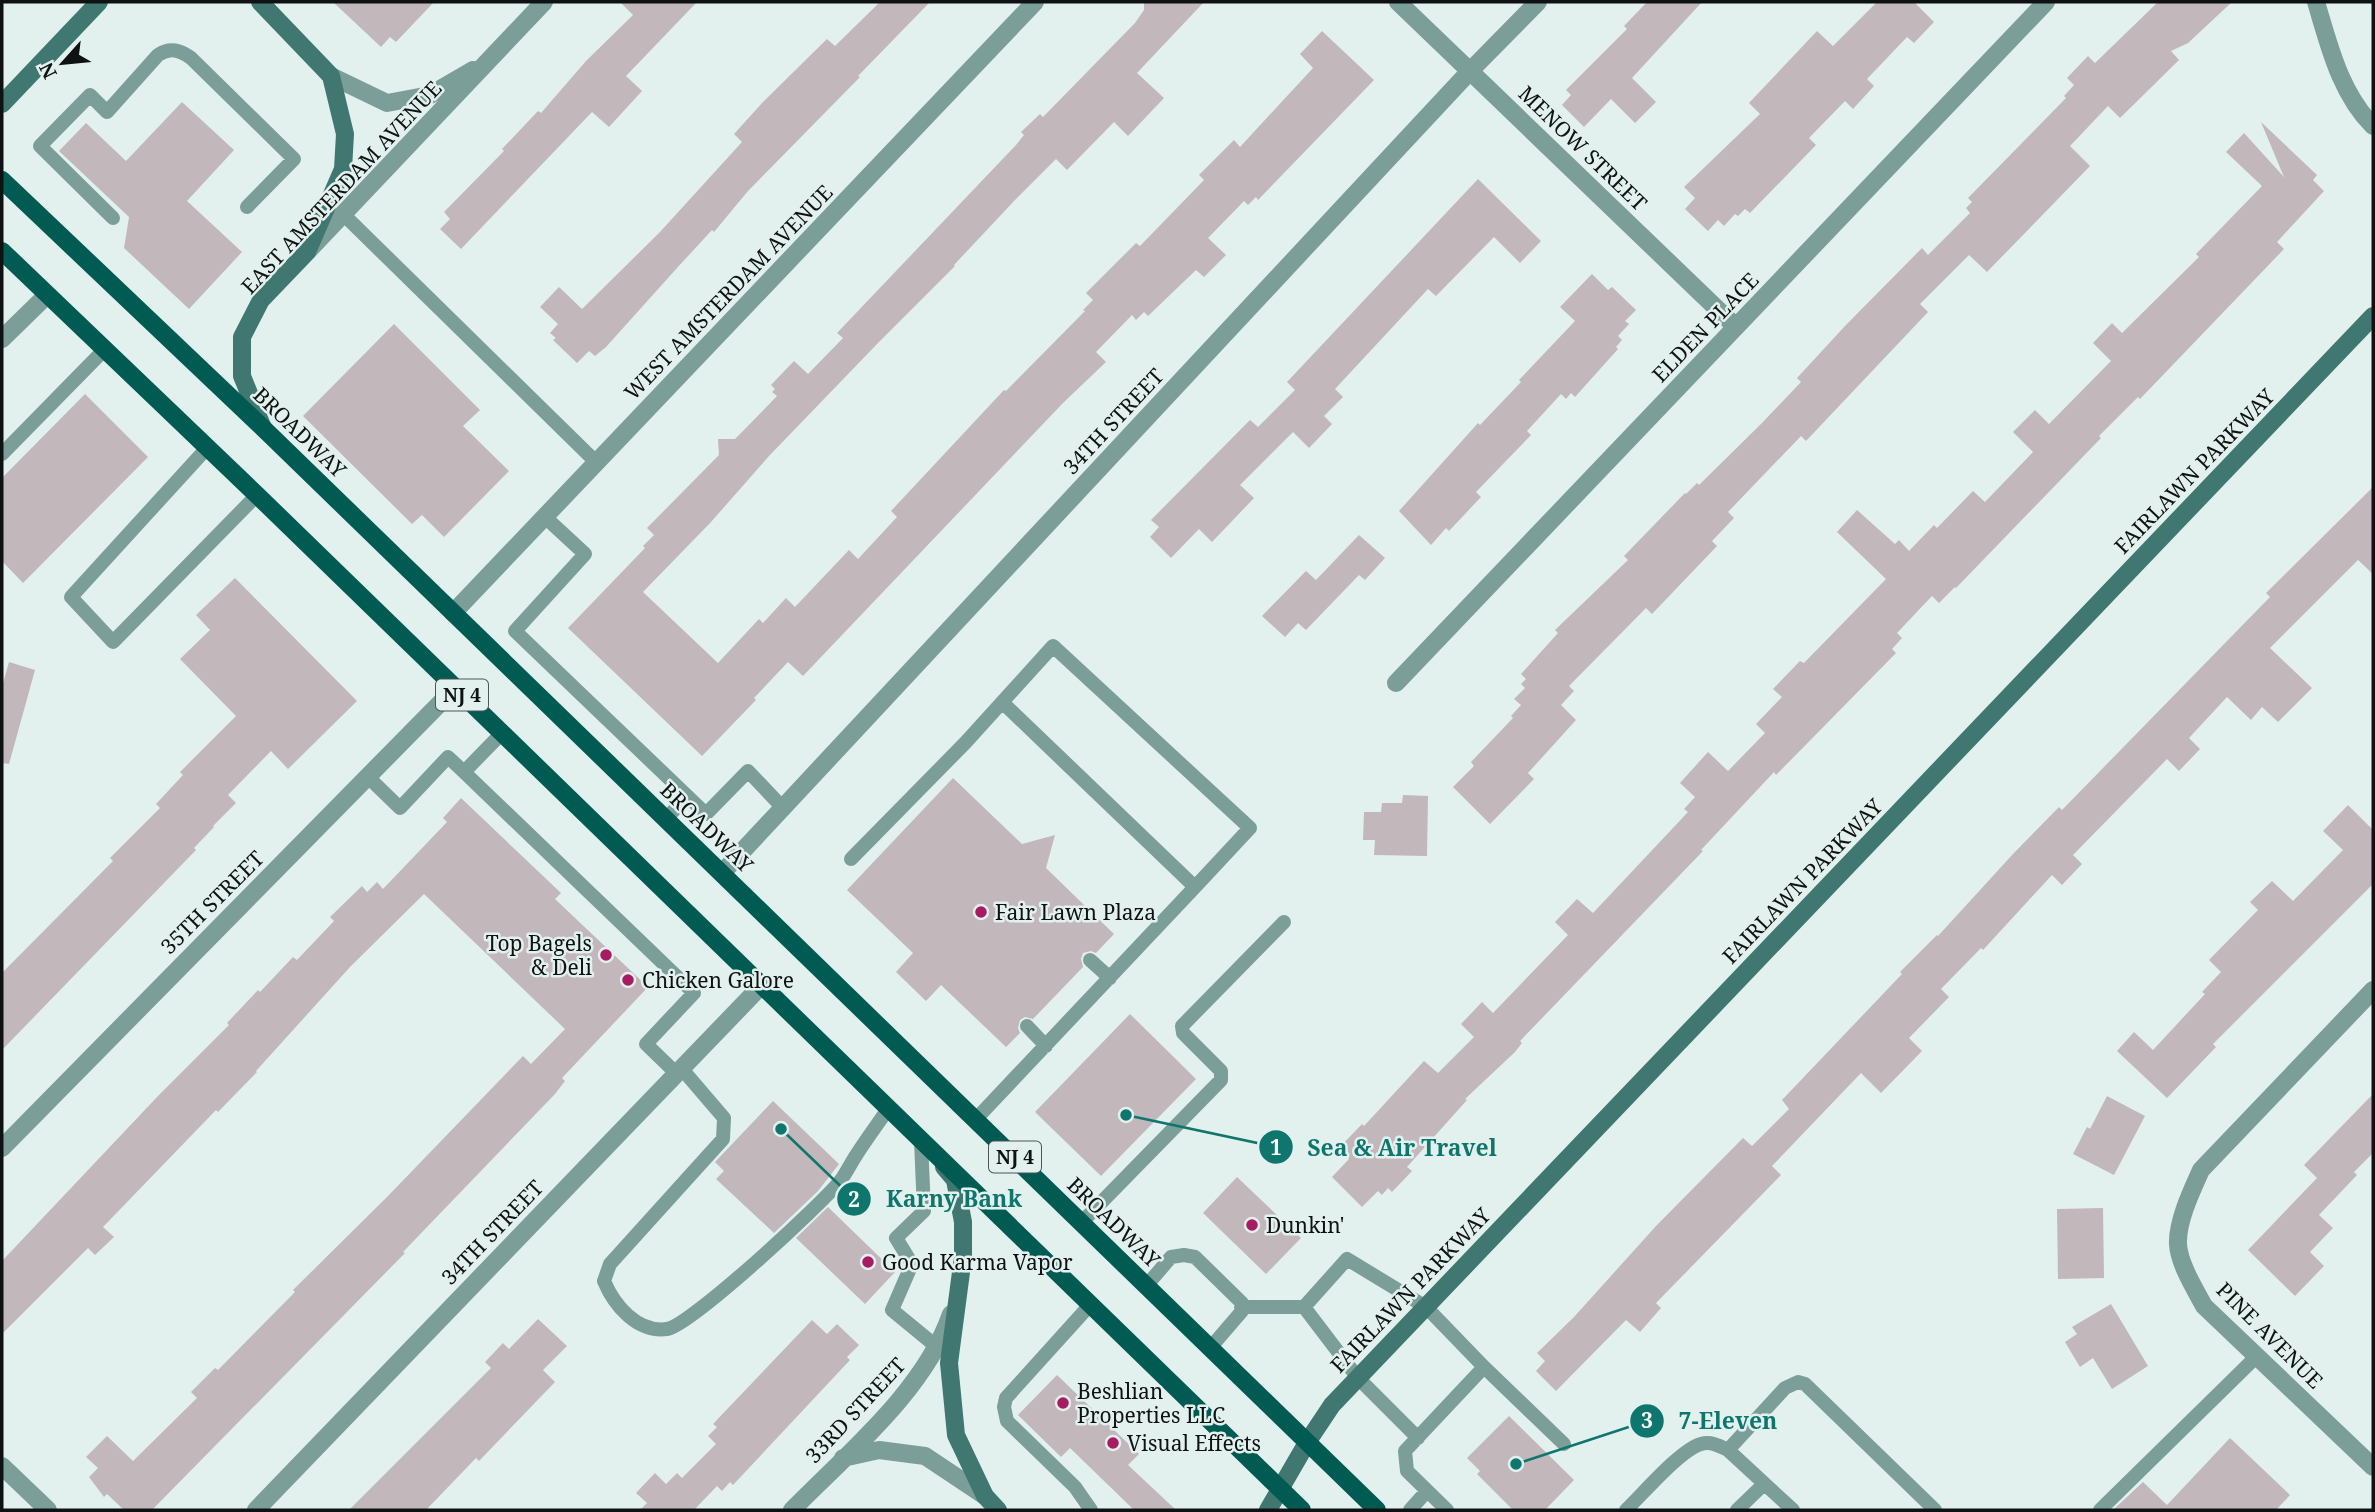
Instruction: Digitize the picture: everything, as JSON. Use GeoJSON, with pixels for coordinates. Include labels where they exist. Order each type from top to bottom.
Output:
{"type":"FeatureCollection","features":[{"type":"Feature","properties":{"kind":"main road","name":"BROADWAY"},"geometry":{"type":"LineString","coordinates":[[2,180],[263,428],[1377,1510]]}},
{"type":"Feature","properties":{"kind":"main road","name":"NJ 4"},"geometry":{"type":"LineString","coordinates":[[2,251],[257,495],[1302,1510]]}},
{"type":"Feature","properties":{"kind":"street"},"geometry":{"type":"LineString","coordinates":[[2,104],[99,2]]}},
{"type":"Feature","properties":{"kind":"street"},"geometry":{"type":"LineString","coordinates":[[260,2],[331,76],[387,103],[430,95],[491,60]]}},
{"type":"Feature","properties":{"kind":"street","name":"EAST AMSTERDAM AVENUE"},"geometry":{"type":"LineString","coordinates":[[263,428],[242,376],[242,337],[261,300],[544,2]]}},
{"type":"Feature","properties":{"kind":"street","name":"WEST AMSTERDAM AVENUE"},"geometry":{"type":"LineString","coordinates":[[453,613],[1035,2]]}},
{"type":"Feature","properties":{"kind":"street","name":"MENOW STREET"},"geometry":{"type":"LineString","coordinates":[[1398,2],[1736,327]]}},
{"type":"Feature","properties":{"kind":"street","name":"34TH STREET"},"geometry":{"type":"LineString","coordinates":[[722,873],[1538,2]]}},
{"type":"Feature","properties":{"kind":"street","name":"ELDEN PLACE"},"geometry":{"type":"LineString","coordinates":[[1396,683],[2046,2]]}},
{"type":"Feature","properties":{"kind":"street"},"geometry":{"type":"LineString","coordinates":[[2316,2],[2332,56],[2346,88],[2373,126]]}},
{"type":"Feature","properties":{"kind":"street"},"geometry":{"type":"LineString","coordinates":[[307,252],[343,169],[345,134],[331,76]]}},
{"type":"Feature","properties":{"kind":"street"},"geometry":{"type":"LineString","coordinates":[[2,339],[47,295]]}},
{"type":"Feature","properties":{"kind":"street","name":"FAIRLAWN PARKWAY"},"geometry":{"type":"LineString","coordinates":[[1268,1510],[1332,1405],[2373,316]]}},
{"type":"Feature","properties":{"kind":"street","name":"35TH STREET"},"geometry":{"type":"LineString","coordinates":[[2,1148],[455,688]]}},
{"type":"Feature","properties":{"kind":"street","name":"34TH STREET"},"geometry":{"type":"LineString","coordinates":[[256,1510],[761,986]]}},
{"type":"Feature","properties":{"kind":"street","name":"PINE AVENUE"},"geometry":{"type":"LineString","coordinates":[[2373,990],[2201,1170],[2186,1203],[2178,1244],[2189,1278],[2204,1306],[2373,1467]]}},
{"type":"Feature","properties":{"kind":"street","name":"33RD STREET"},"geometry":{"type":"LineString","coordinates":[[792,1510],[921,1375],[943,1337],[957,1296],[963,1257],[963,1222],[955,1180],[921,1141]]}},
{"type":"Feature","properties":{"kind":"street"},"geometry":{"type":"LineString","coordinates":[[957,1296],[949,1363],[956,1435],[985,1496]]}},
{"type":"Feature","properties":{"kind":"street"},"geometry":{"type":"LineString","coordinates":[[843,1458],[879,1450],[925,1456],[985,1496],[998,1510]]}},
{"type":"Feature","properties":{"kind":"street"},"geometry":{"type":"LineString","coordinates":[[2,1466],[48,1510]]}},
{"type":"Feature","properties":{"kind":"lane"},"geometry":{"type":"LineString","coordinates":[[113,218],[40,146],[90,95],[107,112],[158,55],[170,50],[177,50],[191,58],[293,159],[247,207]]}},
{"type":"Feature","properties":{"kind":"lane"},"geometry":{"type":"LineString","coordinates":[[343,215],[597,463]]}},
{"type":"Feature","properties":{"kind":"lane"},"geometry":{"type":"LineString","coordinates":[[2,454],[105,349]]}},
{"type":"Feature","properties":{"kind":"lane"},"geometry":{"type":"LineString","coordinates":[[207,447],[71,597],[113,642],[257,495]]}},
{"type":"Feature","properties":{"kind":"lane"},"geometry":{"type":"LineString","coordinates":[[545,517],[585,554],[515,631],[706,814],[748,771],[783,808]]}},
{"type":"Feature","properties":{"kind":"lane"},"geometry":{"type":"LineString","coordinates":[[851,859],[1053,646],[1250,828],[976,1119]]}},
{"type":"Feature","properties":{"kind":"lane"},"geometry":{"type":"LineString","coordinates":[[1002,702],[1195,887]]}},
{"type":"Feature","properties":{"kind":"lane"},"geometry":{"type":"LineString","coordinates":[[464,772],[502,733]]}},
{"type":"Feature","properties":{"kind":"lane"},"geometry":{"type":"LineString","coordinates":[[368,777],[400,808],[448,757],[694,993],[646,1044],[679,1071],[724,1118],[723,1139],[610,1264],[604,1281],[621,1310],[636,1321],[653,1329],[670,1329],[690,1317],[777,1243],[841,1180],[888,1109]]}},
{"type":"Feature","properties":{"kind":"lane"},"geometry":{"type":"LineString","coordinates":[[666,819],[687,796]]}},
{"type":"Feature","properties":{"kind":"lane"},"geometry":{"type":"LineString","coordinates":[[1082,1222],[1221,1080],[1221,1071],[1183,1033],[1182,1026],[1284,922]]}},
{"type":"Feature","properties":{"kind":"lane"},"geometry":{"type":"LineString","coordinates":[[1090,960],[1110,978]]}},
{"type":"Feature","properties":{"kind":"lane"},"geometry":{"type":"LineString","coordinates":[[1027,1026],[1046,1046]]}},
{"type":"Feature","properties":{"kind":"lane"},"geometry":{"type":"LineString","coordinates":[[921,1141],[925,1211],[896,1238],[912,1264],[892,1310],[937,1347]]}},
{"type":"Feature","properties":{"kind":"lane"},"geometry":{"type":"LineString","coordinates":[[1147,1285],[1171,1257],[1195,1257],[1242,1303],[1242,1311],[1211,1347]]}},
{"type":"Feature","properties":{"kind":"lane"},"geometry":{"type":"LineString","coordinates":[[1241,1307],[1304,1307],[1348,1259],[1426,1307],[1564,1444]]}},
{"type":"Feature","properties":{"kind":"lane"},"geometry":{"type":"LineString","coordinates":[[1090,1305],[1006,1398],[1004,1407],[1007,1421],[1075,1487],[1091,1510]]}},
{"type":"Feature","properties":{"kind":"lane"},"geometry":{"type":"LineString","coordinates":[[1304,1307],[1358,1378],[1418,1438]]}},
{"type":"Feature","properties":{"kind":"lane"},"geometry":{"type":"LineString","coordinates":[[2100,1510],[2256,1357]]}},
{"type":"Feature","properties":{"kind":"lane"},"geometry":{"type":"LineString","coordinates":[[1447,1510],[1407,1471],[1405,1451],[1484,1367]]}},
{"type":"Feature","properties":{"kind":"lane"},"geometry":{"type":"LineString","coordinates":[[1728,1450],[1784,1388],[1798,1382],[1805,1384],[1935,1510]]}},
{"type":"Feature","properties":{"kind":"lane"},"geometry":{"type":"LineString","coordinates":[[1626,1510],[1678,1459],[1701,1444],[1716,1444],[1728,1450],[1793,1510]]}},
{"type":"Feature","properties":{"kind":"lane"},"geometry":{"type":"LineString","coordinates":[[1737,1510],[1764,1484]]}},
{"type":"Feature","properties":{"kind":"lane"},"geometry":{"type":"LineString","coordinates":[[1410,1510],[1427,1492]]}},
{"type":"Feature","properties":{"kind":"building"},"geometry":{"type":"Polygon","coordinates":[[[333,2],[434,2],[396,42],[390,37],[381,47],[333,2]]]}},
{"type":"Feature","properties":{"kind":"building"},"geometry":{"type":"Polygon","coordinates":[[[620,2],[697,2],[626,76],[642,91],[609,127],[592,112],[461,249],[440,229],[450,219],[444,212],[633,15],[620,2]]]}},
{"type":"Feature","properties":{"kind":"building"},"geometry":{"type":"Polygon","coordinates":[[[880,2],[930,2],[748,191],[714,232],[712,230],[606,347],[595,356],[589,351],[577,363],[553,340],[556,338],[550,333],[558,324],[540,307],[559,287],[582,309],[660,232],[742,142],[734,134],[763,102],[827,39],[835,46],[880,2]]]}},
{"type":"Feature","properties":{"kind":"building"},"geometry":{"type":"Polygon","coordinates":[[[1144,2],[1204,2],[1137,73],[1164,98],[1128,136],[1114,122],[1067,170],[1056,159],[769,456],[711,522],[643,592],[718,663],[759,619],[763,623],[786,598],[795,607],[849,550],[858,559],[897,517],[891,511],[1004,390],[1006,391],[1085,311],[1083,310],[1093,300],[1086,293],[1136,243],[1140,246],[1204,180],[1199,175],[1234,140],[1240,147],[1313,68],[1300,54],[1322,31],[1374,80],[1258,200],[1256,197],[1248,205],[1244,201],[1208,238],[1226,255],[1204,277],[1196,270],[1148,316],[1144,312],[1136,320],[1132,315],[1096,352],[1106,362],[1063,403],[803,676],[788,662],[702,756],[568,628],[645,548],[643,546],[654,535],[647,528],[719,455],[718,439],[735,439],[743,431],[777,396],[772,392],[775,389],[771,385],[794,361],[808,374],[843,338],[837,333],[1016,145],[1024,135],[1021,132],[1040,114],[1043,117],[1135,23],[1144,10],[1144,2]]]}},
{"type":"Feature","properties":{"kind":"building"},"geometry":{"type":"Polygon","coordinates":[[[1647,2],[1702,2],[1632,78],[1656,102],[1635,123],[1611,99],[1584,127],[1562,105],[1571,95],[1566,90],[1627,29],[1624,26],[1647,2]]]}},
{"type":"Feature","properties":{"kind":"building"},"geometry":{"type":"Polygon","coordinates":[[[1877,2],[1914,2],[1934,22],[1914,43],[1907,37],[1867,79],[1874,86],[1853,109],[1845,101],[1809,138],[1816,145],[1750,213],[1745,209],[1738,216],[1735,214],[1724,226],[1718,220],[1708,231],[1685,209],[1695,198],[1684,187],[1760,114],[1749,103],[1817,31],[1833,46],[1877,2]]]}},
{"type":"Feature","properties":{"kind":"building"},"geometry":{"type":"Polygon","coordinates":[[[2158,2],[2232,2],[2188,43],[2171,51],[2179,60],[2120,118],[2108,106],[2070,146],[2090,166],[1987,272],[1969,255],[1920,304],[1928,312],[1806,441],[1801,436],[1728,512],[1734,518],[1712,541],[1717,546],[1652,614],[1646,608],[1569,686],[1574,691],[1561,705],[1576,720],[1528,773],[1534,779],[1490,824],[1453,787],[1474,766],[1471,762],[1513,718],[1511,716],[1521,705],[1514,699],[1525,688],[1521,684],[1526,679],[1521,674],[1558,633],[1555,630],[1628,560],[1624,556],[1685,493],[1697,483],[1699,485],[1763,422],[1801,382],[1797,378],[1922,248],[1928,255],[1970,213],[1966,208],[1972,202],[1968,198],[2066,98],[2064,96],[2074,85],[2067,78],[2088,56],[2095,63],[2158,2]]]}},
{"type":"Feature","properties":{"kind":"building"},"geometry":{"type":"Polygon","coordinates":[[[182,102],[234,150],[187,201],[242,252],[189,309],[124,248],[129,217],[59,151],[86,123],[126,161],[182,102]]]}},
{"type":"Feature","properties":{"kind":"building"},"geometry":{"type":"Polygon","coordinates":[[[2261,122],[2317,175],[2313,180],[2324,191],[2277,242],[2284,249],[2140,399],[2138,397],[2099,436],[2101,438],[1956,588],[1939,603],[1932,596],[1897,633],[1902,638],[1892,649],[1896,653],[1776,775],[1774,772],[1701,850],[1703,851],[1520,1041],[1522,1043],[1515,1052],[1465,1099],[1467,1100],[1407,1167],[1412,1171],[1392,1192],[1388,1188],[1382,1195],[1378,1191],[1362,1207],[1332,1177],[1349,1159],[1338,1149],[1362,1124],[1364,1126],[1424,1061],[1438,1073],[1474,1037],[1461,1024],[1482,1002],[1493,1013],[1568,935],[1555,922],[1577,899],[1593,913],[1688,812],[1684,809],[1695,797],[1680,783],[1708,752],[1728,771],[1765,733],[1756,724],[1782,697],[1773,689],[1800,661],[1804,663],[1886,579],[1837,532],[1857,510],[1895,544],[1899,540],[1909,551],[1934,525],[1937,528],[1973,491],[1985,502],[2033,452],[2013,432],[2035,410],[2049,424],[2111,361],[2093,343],[2112,323],[2122,333],[2199,257],[2196,254],[2262,186],[2226,152],[2244,133],[2284,177],[2261,122]]]}},
{"type":"Feature","properties":{"kind":"building"},"geometry":{"type":"Polygon","coordinates":[[[1478,179],[1541,241],[1520,263],[1494,237],[1436,296],[1428,289],[1335,389],[1343,397],[1324,416],[1332,424],[1309,448],[1293,432],[1240,485],[1254,498],[1212,542],[1199,529],[1171,558],[1150,537],[1159,527],[1151,520],[1250,420],[1258,427],[1295,390],[1287,382],[1478,179]]]}},
{"type":"Feature","properties":{"kind":"building"},"geometry":{"type":"Polygon","coordinates":[[[1592,274],[1608,290],[1612,287],[1636,310],[1625,321],[1629,324],[1618,336],[1622,340],[1616,347],[1618,349],[1575,397],[1571,393],[1566,399],[1561,394],[1527,431],[1531,435],[1476,492],[1481,497],[1449,531],[1446,528],[1431,545],[1399,511],[1575,321],[1560,307],[1592,274]]]}},
{"type":"Feature","properties":{"kind":"building"},"geometry":{"type":"Polygon","coordinates":[[[394,324],[480,410],[463,426],[509,471],[444,537],[422,515],[412,524],[303,416],[394,324]]]}},
{"type":"Feature","properties":{"kind":"building"},"geometry":{"type":"Polygon","coordinates":[[[85,394],[148,457],[23,583],[2,561],[2,478],[85,394]]]}},
{"type":"Feature","properties":{"kind":"building"},"geometry":{"type":"Polygon","coordinates":[[[2373,487],[2373,574],[2358,560],[2270,648],[2312,688],[2278,722],[2262,707],[2251,720],[2227,697],[2189,738],[2200,749],[2179,771],[2167,759],[2073,855],[2082,864],[2062,885],[2052,875],[1983,950],[1981,948],[1941,989],[1949,997],[1909,1038],[1922,1051],[1881,1093],[1861,1073],[1772,1166],[1781,1175],[1656,1303],[1661,1308],[1640,1332],[1626,1320],[1556,1391],[1536,1371],[1545,1361],[1537,1353],[1743,1138],[1752,1146],[1789,1109],[1782,1100],[1902,974],[1900,972],[1938,936],[2059,807],[2062,810],[2270,597],[2266,593],[2373,487]]]}},
{"type":"Feature","properties":{"kind":"building"},"geometry":{"type":"Polygon","coordinates":[[[1359,535],[1385,558],[1365,580],[1359,575],[1306,630],[1298,623],[1285,637],[1262,616],[1306,571],[1316,580],[1359,535]]]}},
{"type":"Feature","properties":{"kind":"building"},"geometry":{"type":"Polygon","coordinates":[[[235,578],[357,701],[288,769],[271,751],[228,795],[236,803],[194,848],[196,850],[2,1050],[2,973],[113,861],[110,858],[160,808],[156,804],[183,775],[180,772],[236,716],[180,659],[210,630],[196,615],[235,578]]]}},
{"type":"Feature","properties":{"kind":"building"},"geometry":{"type":"Polygon","coordinates":[[[9,662],[35,670],[9,764],[2,763],[2,687],[9,662]]]}},
{"type":"Feature","properties":{"kind":"building","name":"Fair Lawn Plaza"},"geometry":{"type":"Polygon","coordinates":[[[953,778],[1022,844],[1055,835],[1046,868],[1114,934],[1096,953],[1083,953],[1083,967],[1033,1019],[1025,1017],[1020,1020],[1020,1033],[1006,1047],[941,985],[926,1001],[896,972],[913,953],[847,890],[953,778]]]}},
{"type":"Feature","properties":{"kind":"building"},"geometry":{"type":"Polygon","coordinates":[[[1403,795],[1428,796],[1427,856],[1374,855],[1375,840],[1363,840],[1364,812],[1381,812],[1382,803],[1402,803],[1403,795]]]}},
{"type":"Feature","properties":{"kind":"building"},"geometry":{"type":"Polygon","coordinates":[[[461,798],[561,893],[555,899],[648,987],[562,1078],[565,1081],[555,1094],[403,1252],[405,1253],[152,1510],[124,1510],[107,1494],[104,1497],[89,1477],[98,1468],[86,1457],[107,1436],[133,1461],[197,1398],[191,1392],[215,1368],[218,1370],[523,1056],[531,1064],[565,1029],[424,894],[350,967],[257,1072],[218,1112],[216,1110],[103,1227],[114,1237],[95,1255],[88,1248],[2,1334],[2,1261],[229,1025],[227,1023],[258,990],[260,992],[293,957],[297,960],[334,921],[330,917],[362,886],[367,892],[377,882],[383,889],[447,822],[443,818],[461,798]]]}},
{"type":"Feature","properties":{"kind":"building"},"geometry":{"type":"Polygon","coordinates":[[[2348,805],[2373,830],[2373,884],[2213,1044],[2216,1047],[2167,1098],[2117,1051],[2134,1032],[2153,1050],[2205,994],[2202,992],[2221,972],[2209,960],[2258,910],[2250,902],[2272,881],[2293,901],[2343,850],[2323,831],[2348,805]]]}},
{"type":"Feature","properties":{"kind":"building"},"geometry":{"type":"Polygon","coordinates":[[[1130,1014],[1196,1079],[1101,1176],[1035,1112],[1130,1014]]]}},
{"type":"Feature","properties":{"kind":"building"},"geometry":{"type":"Polygon","coordinates":[[[2373,1094],[2373,1153],[2354,1172],[2357,1175],[2319,1215],[2333,1228],[2310,1252],[2324,1266],[2295,1296],[2248,1250],[2317,1178],[2304,1165],[2373,1094]]]}},
{"type":"Feature","properties":{"kind":"building"},"geometry":{"type":"Polygon","coordinates":[[[2107,1096],[2145,1116],[2114,1175],[2073,1154],[2107,1096]]]}},
{"type":"Feature","properties":{"kind":"building"},"geometry":{"type":"Polygon","coordinates":[[[773,1101],[839,1164],[818,1191],[774,1233],[716,1179],[724,1171],[715,1162],[773,1101]]]}},
{"type":"Feature","properties":{"kind":"building","name":"Dunkin'"},"geometry":{"type":"Polygon","coordinates":[[[1237,1177],[1301,1238],[1266,1274],[1203,1213],[1237,1177]]]}},
{"type":"Feature","properties":{"kind":"building"},"geometry":{"type":"Polygon","coordinates":[[[828,1207],[895,1272],[865,1304],[796,1238],[828,1207]]]}},
{"type":"Feature","properties":{"kind":"building"},"geometry":{"type":"Polygon","coordinates":[[[2103,1208],[2104,1278],[2058,1279],[2057,1209],[2103,1208]]]}},
{"type":"Feature","properties":{"kind":"building"},"geometry":{"type":"Polygon","coordinates":[[[2111,1304],[2148,1366],[2112,1389],[2093,1358],[2080,1367],[2065,1342],[2077,1334],[2072,1327],[2111,1304]]]}},
{"type":"Feature","properties":{"kind":"building"},"geometry":{"type":"Polygon","coordinates":[[[538,1319],[567,1346],[543,1370],[555,1382],[479,1461],[476,1458],[426,1510],[349,1510],[491,1368],[485,1362],[503,1343],[509,1349],[538,1319]]]}},
{"type":"Feature","properties":{"kind":"building"},"geometry":{"type":"Polygon","coordinates":[[[812,1320],[827,1334],[837,1324],[859,1345],[847,1357],[850,1360],[733,1485],[730,1482],[722,1491],[717,1486],[694,1510],[640,1510],[647,1503],[636,1493],[655,1473],[666,1484],[677,1473],[682,1478],[716,1444],[708,1436],[717,1427],[713,1424],[812,1320]]]}},
{"type":"Feature","properties":{"kind":"building"},"geometry":{"type":"Polygon","coordinates":[[[1057,1375],[1139,1454],[1128,1465],[1176,1510],[1134,1510],[1070,1448],[1061,1457],[1018,1415],[1057,1375]]]}},
{"type":"Feature","properties":{"kind":"building"},"geometry":{"type":"Polygon","coordinates":[[[1509,1416],[1574,1480],[1545,1510],[1513,1510],[1477,1474],[1480,1471],[1467,1458],[1509,1416]]]}},
{"type":"Feature","properties":{"kind":"building"},"geometry":{"type":"Polygon","coordinates":[[[2230,1438],[2290,1495],[2276,1510],[2113,1510],[2143,1482],[2167,1505],[2230,1438]]]}},
{"type":"Feature","properties":{"kind":"place","name":"Fair Lawn Plaza"},"geometry":{"type":"Point","coordinates":[981,912]}},
{"type":"Feature","properties":{"kind":"place","name":"Top Bagels & Deli"},"geometry":{"type":"Point","coordinates":[606,955]}},
{"type":"Feature","properties":{"kind":"place","name":"Chicken Galore"},"geometry":{"type":"Point","coordinates":[628,980]}},
{"type":"Feature","properties":{"kind":"place","name":"Sea & Air Travel"},"geometry":{"type":"Point","coordinates":[1126,1115]}},
{"type":"Feature","properties":{"kind":"place","name":"Karny Bank"},"geometry":{"type":"Point","coordinates":[781,1129]}},
{"type":"Feature","properties":{"kind":"place","name":"Dunkin'"},"geometry":{"type":"Point","coordinates":[1252,1225]}},
{"type":"Feature","properties":{"kind":"place","name":"Good Karma Vapor"},"geometry":{"type":"Point","coordinates":[868,1262]}},
{"type":"Feature","properties":{"kind":"place","name":"Beshlian Properties LLC"},"geometry":{"type":"Point","coordinates":[1063,1403]}},
{"type":"Feature","properties":{"kind":"place","name":"Visual Effects"},"geometry":{"type":"Point","coordinates":[1113,1443]}},
{"type":"Feature","properties":{"kind":"place","name":"7-Eleven"},"geometry":{"type":"Point","coordinates":[1516,1464]}}]}
